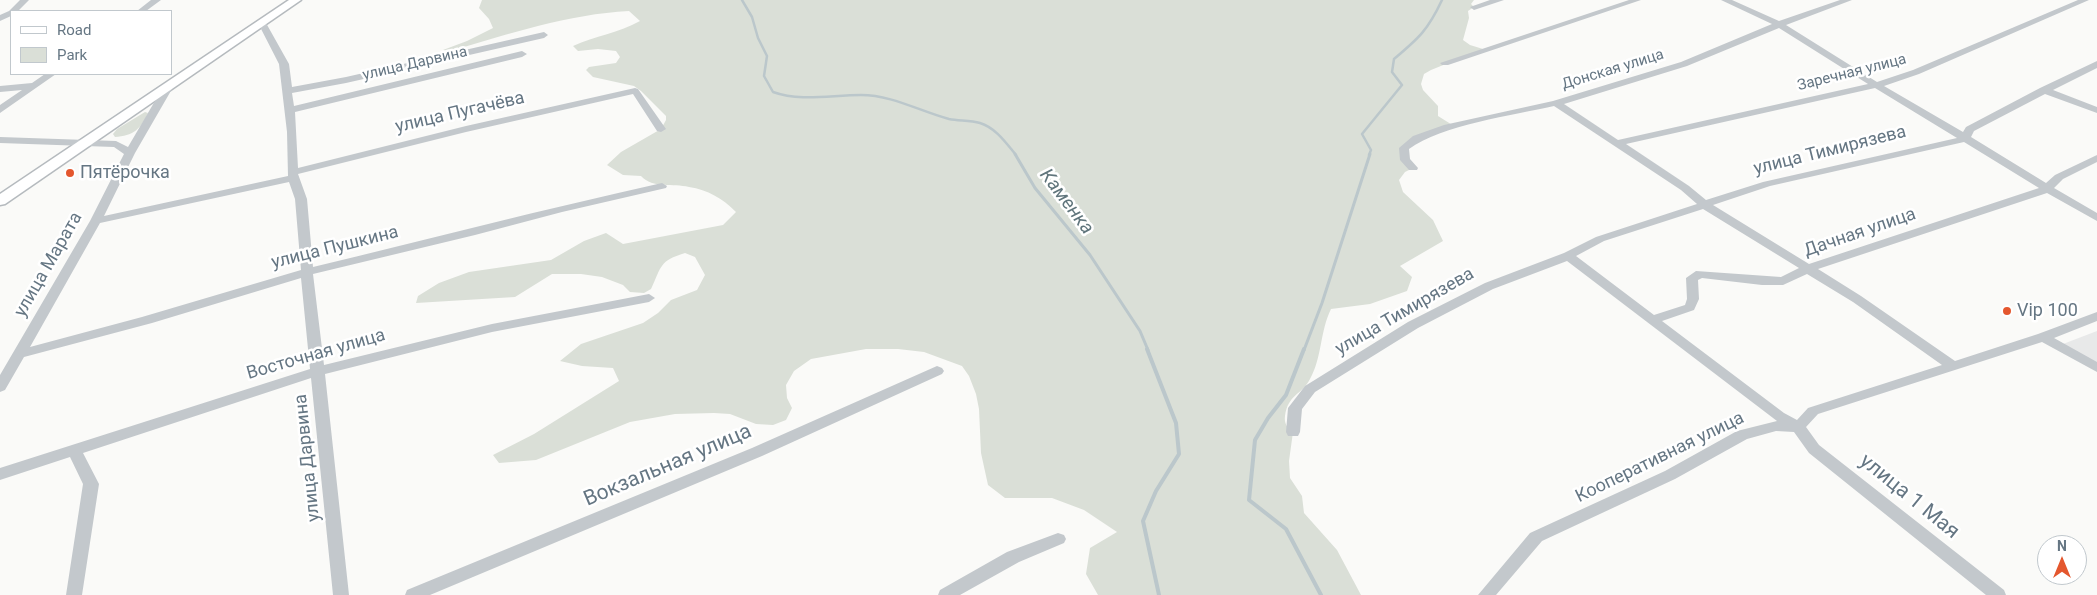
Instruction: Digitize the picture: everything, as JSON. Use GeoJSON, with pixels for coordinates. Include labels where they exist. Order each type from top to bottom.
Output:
{"type":"FeatureCollection","features":[{"type":"Feature","properties":{"kind":"main road"},"geometry":{"type":"LineString","coordinates":[[0,201],[296,0]]}},
{"type":"Feature","properties":{"kind":"street"},"geometry":{"type":"LineString","coordinates":[[14,10],[25,0]]}},
{"type":"Feature","properties":{"kind":"street"},"geometry":{"type":"LineString","coordinates":[[142,10],[157,0]]}},
{"type":"Feature","properties":{"kind":"street"},"geometry":{"type":"LineString","coordinates":[[1474,7],[1500,0]]}},
{"type":"Feature","properties":{"kind":"street"},"geometry":{"type":"LineString","coordinates":[[1445,62],[1637,0]]}},
{"type":"Feature","properties":{"kind":"street","name":"улица Тимирязева"},"geometry":{"type":"LineString","coordinates":[[1725,0],[1779,24],[1876,85],[1944,124],[1965,140],[2097,218]]}},
{"type":"Feature","properties":{"kind":"street","name":"Донская улица"},"geometry":{"type":"LineString","coordinates":[[1413,168],[1405,160],[1404,148],[1417,138],[1448,127],[1556,104],[1630,79],[1684,64],[1779,24],[1848,0]]}},
{"type":"Feature","properties":{"kind":"street","name":"Заречная улица"},"geometry":{"type":"LineString","coordinates":[[1617,143],[1876,85],[1916,72],[2085,0]]}},
{"type":"Feature","properties":{"kind":"street"},"geometry":{"type":"LineString","coordinates":[[2090,0],[2097,2]]}},
{"type":"Feature","properties":{"kind":"street","name":"улица Дарвина"},"geometry":{"type":"LineString","coordinates":[[262,23],[284,64],[293,175],[301,199],[341,595]]}},
{"type":"Feature","properties":{"kind":"street","name":"улица Дарвина"},"geometry":{"type":"LineString","coordinates":[[287,91],[346,80],[544,35]]}},
{"type":"Feature","properties":{"kind":"street","name":"улица Дарвина"},"geometry":{"type":"LineString","coordinates":[[289,110],[522,54]]}},
{"type":"Feature","properties":{"kind":"street"},"geometry":{"type":"LineString","coordinates":[[1965,140],[1970,128],[2097,64]]}},
{"type":"Feature","properties":{"kind":"street"},"geometry":{"type":"LineString","coordinates":[[0,110],[49,75]]}},
{"type":"Feature","properties":{"kind":"street"},"geometry":{"type":"LineString","coordinates":[[0,89],[33,86]]}},
{"type":"Feature","properties":{"kind":"street","name":"улица Марата"},"geometry":{"type":"LineString","coordinates":[[0,387],[96,221],[130,154],[167,89]]}},
{"type":"Feature","properties":{"kind":"street"},"geometry":{"type":"LineString","coordinates":[[2043,90],[2097,110]]}},
{"type":"Feature","properties":{"kind":"street","name":"улица Пугачёва"},"geometry":{"type":"LineString","coordinates":[[96,221],[293,175],[466,129],[635,92],[661,129]]}},
{"type":"Feature","properties":{"kind":"street"},"geometry":{"type":"LineString","coordinates":[[1556,104],[1685,188],[1705,205],[1857,300],[1952,365]]}},
{"type":"Feature","properties":{"kind":"street"},"geometry":{"type":"LineString","coordinates":[[0,140],[116,144],[130,154]]}},
{"type":"Feature","properties":{"kind":"street","name":"улица Тимирязева"},"geometry":{"type":"LineString","coordinates":[[1293,432],[1295,408],[1310,389],[1413,325],[1489,286],[1568,256],[1600,239],[1767,184],[1916,149],[1965,140]]}},
{"type":"Feature","properties":{"kind":"street","name":"Дачная улица"},"geometry":{"type":"LineString","coordinates":[[1651,320],[1690,307],[1693,299],[1692,278],[1700,274],[1762,281],[1782,281],[1807,269],[2047,189],[2058,177],[2097,158]]}},
{"type":"Feature","properties":{"kind":"street","name":"улица Пушкина"},"geometry":{"type":"LineString","coordinates":[[20,354],[147,320],[307,272],[471,233],[560,209],[662,186]]}},
{"type":"Feature","properties":{"kind":"street"},"geometry":{"type":"LineString","coordinates":[[1568,256],[1778,416],[1798,427],[1813,410],[2043,337],[2097,316]]}},
{"type":"Feature","properties":{"kind":"street","name":"Восточная улица"},"geometry":{"type":"LineString","coordinates":[[0,474],[318,372],[492,328],[648,298]]}},
{"type":"Feature","properties":{"kind":"street"},"geometry":{"type":"LineString","coordinates":[[2043,337],[2097,368]]}},
{"type":"Feature","properties":{"kind":"street","name":"Вокзальная улица"},"geometry":{"type":"LineString","coordinates":[[414,595],[756,452],[937,371]]}},
{"type":"Feature","properties":{"kind":"street","name":"Кооперативная улица"},"geometry":{"type":"LineString","coordinates":[[1486,595],[1536,537],[1670,475],[1742,435],[1776,426],[1798,427]]}},
{"type":"Feature","properties":{"kind":"street","name":"улица 1 Мая"},"geometry":{"type":"LineString","coordinates":[[1798,427],[1814,448],[1998,595]]}},
{"type":"Feature","properties":{"kind":"street"},"geometry":{"type":"LineString","coordinates":[[74,450],[91,484],[74,595]]}},
{"type":"Feature","properties":{"kind":"street"},"geometry":{"type":"LineString","coordinates":[[946,595],[1013,557],[1058,539]]}},
{"type":"Feature","properties":{"kind":"shaded area"},"geometry":{"type":"Polygon","coordinates":[[[2097,331],[2097,363],[2063,344],[2097,331]]]}},
{"type":"Feature","properties":{"kind":"green space"},"geometry":{"type":"Polygon","coordinates":[[[482,0],[1474,0],[1471,4],[1474,7],[1468,11],[1469,18],[1463,40],[1470,45],[1483,49],[1431,70],[1424,74],[1421,84],[1423,90],[1438,106],[1438,116],[1454,126],[1404,148],[1413,168],[1405,172],[1399,180],[1403,192],[1433,220],[1443,241],[1400,266],[1412,277],[1407,291],[1370,304],[1331,309],[1327,317],[1314,371],[1307,384],[1289,403],[1285,416],[1286,425],[1293,432],[1289,461],[1290,478],[1302,496],[1304,513],[1337,550],[1361,595],[1098,595],[1086,574],[1090,548],[1117,532],[1084,510],[1052,498],[1005,498],[988,485],[981,453],[979,409],[969,376],[962,366],[924,352],[898,349],[866,349],[811,359],[794,371],[786,385],[787,398],[792,408],[786,420],[773,425],[756,424],[730,414],[675,414],[630,422],[536,460],[499,463],[493,455],[534,434],[619,381],[613,368],[582,366],[560,361],[581,344],[643,323],[658,313],[671,300],[697,290],[705,275],[695,257],[685,253],[670,259],[662,265],[651,289],[644,293],[630,292],[623,285],[602,277],[581,274],[552,274],[515,297],[416,303],[418,296],[439,283],[469,272],[551,260],[584,241],[606,233],[623,244],[723,225],[736,212],[720,199],[702,190],[651,183],[641,176],[623,175],[607,165],[621,152],[661,129],[666,120],[666,116],[634,86],[593,77],[586,70],[589,67],[616,63],[620,57],[616,51],[598,49],[578,51],[573,46],[624,29],[640,21],[629,11],[561,20],[451,51],[443,50],[493,28],[489,19],[479,8],[482,0]]]}},
{"type":"Feature","properties":{"kind":"green space"},"geometry":{"type":"Polygon","coordinates":[[[145,112],[148,113],[136,131],[115,137],[113,134],[117,129],[145,112]]]}},
{"type":"Feature","properties":{"kind":"waterway","name":"Каменка"},"geometry":{"type":"LineString","coordinates":[[742,0],[752,17],[758,38],[767,56],[764,76],[773,92],[794,97],[861,95],[884,98],[949,119],[986,125],[1000,136],[1016,155]]}},
{"type":"Feature","properties":{"kind":"waterway"},"geometry":{"type":"LineString","coordinates":[[1369,155],[1371,150],[1362,134],[1402,85],[1392,72],[1394,59],[1422,33],[1442,0]]}},
{"type":"Feature","properties":{"kind":"waterway","name":"Каменка"},"geometry":{"type":"LineString","coordinates":[[1015,154],[1035,188],[1090,255],[1140,331],[1148,350]]}},
{"type":"Feature","properties":{"kind":"waterway"},"geometry":{"type":"LineString","coordinates":[[1304,350],[1322,303],[1370,154]]}},
{"type":"Feature","properties":{"kind":"waterway","name":"Каменка"},"geometry":{"type":"LineString","coordinates":[[1147,349],[1176,423],[1179,454],[1156,491],[1143,521],[1159,595]]}},
{"type":"Feature","properties":{"kind":"waterway"},"geometry":{"type":"LineString","coordinates":[[1304,349],[1286,395],[1268,418],[1255,440],[1249,500],[1286,529],[1321,595]]}},
{"type":"Feature","properties":{"kind":"place","name":"Пятёрочка"},"geometry":{"type":"Point","coordinates":[70,173]}},
{"type":"Feature","properties":{"kind":"place","name":"Vip 100"},"geometry":{"type":"Point","coordinates":[2007,311]}}]}
